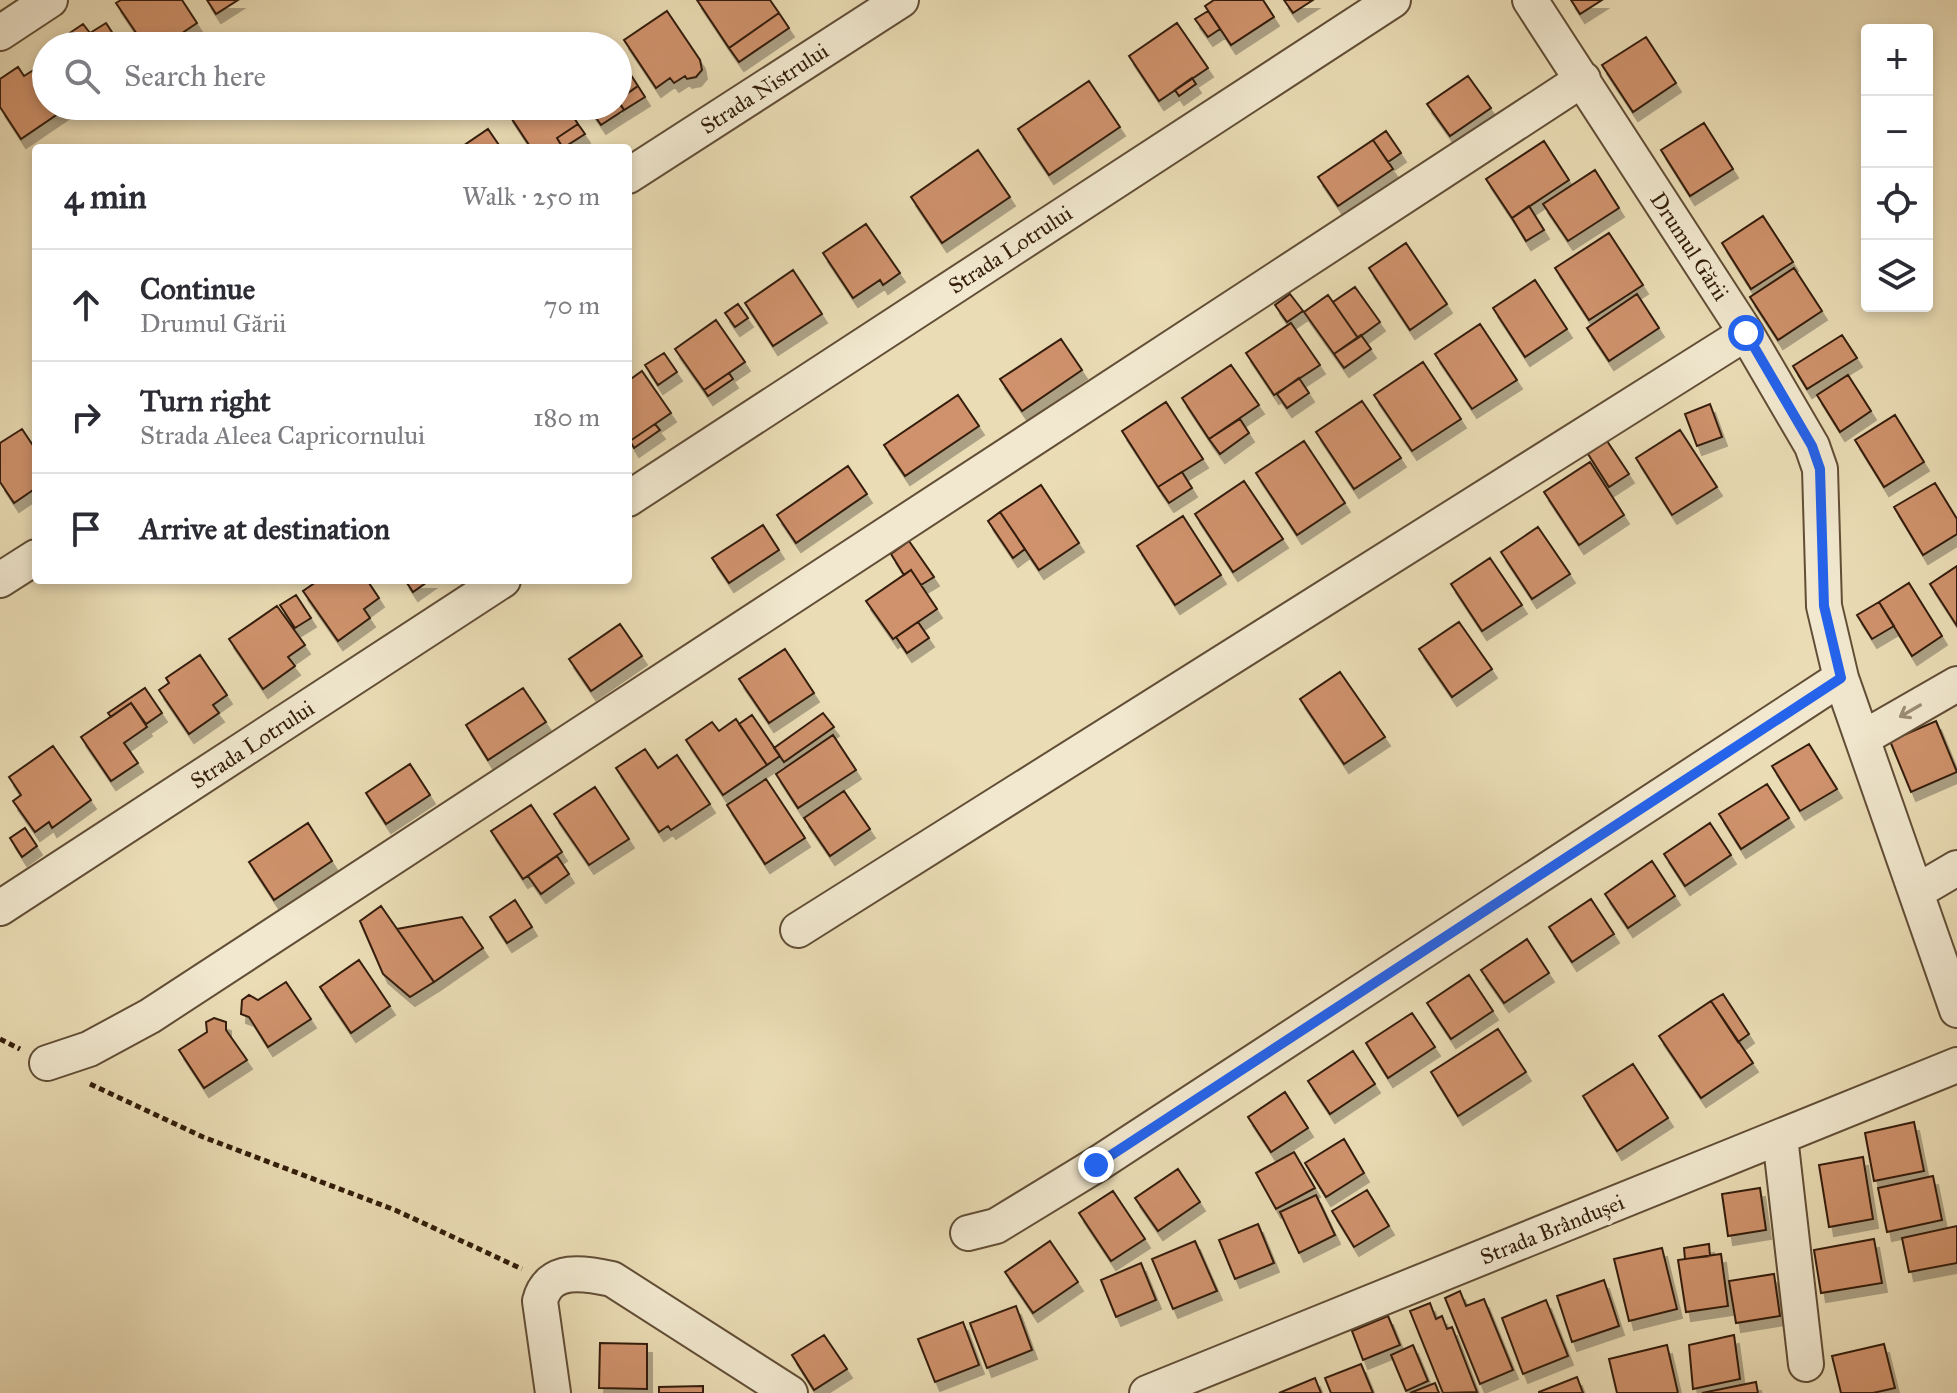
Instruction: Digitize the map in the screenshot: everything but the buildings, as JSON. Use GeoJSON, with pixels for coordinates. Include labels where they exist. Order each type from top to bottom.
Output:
{"type":"FeatureCollection","features":[{"type":"Feature","properties":{"kind":"street"},"geometry":{"type":"LineString","coordinates":[[0,33],[50,0]]}},
{"type":"Feature","properties":{"kind":"street","name":"Strada Nistrului"},"geometry":{"type":"LineString","coordinates":[[632,173],[901,0]]}},
{"type":"Feature","properties":{"kind":"street","name":"Strada Lotrului"},"geometry":{"type":"LineString","coordinates":[[632,496],[1393,0]]}},
{"type":"Feature","properties":{"kind":"street","name":"Drumul Gării"},"geometry":{"type":"LineString","coordinates":[[1530,0],[1746,333],[1812,446],[1820,469],[1824,606],[1841,678],[1957,1010]]}},
{"type":"Feature","properties":{"kind":"street"},"geometry":{"type":"LineString","coordinates":[[47,1063],[89,1049],[150,1016],[1583,79]]}},
{"type":"Feature","properties":{"kind":"street"},"geometry":{"type":"LineString","coordinates":[[798,930],[1746,333]]}},
{"type":"Feature","properties":{"kind":"street"},"geometry":{"type":"LineString","coordinates":[[0,580],[32,560]]}},
{"type":"Feature","properties":{"kind":"street","name":"Strada Lotrului"},"geometry":{"type":"LineString","coordinates":[[0,908],[497,584]]}},
{"type":"Feature","properties":{"kind":"street"},"geometry":{"type":"LineString","coordinates":[[968,1233],[996,1226],[1096,1165],[1841,678]]}},
{"type":"Feature","properties":{"kind":"street"},"geometry":{"type":"LineString","coordinates":[[1863,738],[1957,684]]}},
{"type":"Feature","properties":{"kind":"street"},"geometry":{"type":"LineString","coordinates":[[1916,892],[1957,868]]}},
{"type":"Feature","properties":{"kind":"street","name":"Strada Brândușei"},"geometry":{"type":"LineString","coordinates":[[1147,1393],[1957,1065]]}},
{"type":"Feature","properties":{"kind":"street"},"geometry":{"type":"LineString","coordinates":[[1780,1137],[1806,1364]]}},
{"type":"Feature","properties":{"kind":"street"},"geometry":{"type":"LineString","coordinates":[[553,1393],[540,1301],[543,1291],[551,1282],[582,1272],[612,1279],[790,1393]]}},
{"type":"Feature","properties":{"kind":"path"},"geometry":{"type":"LineString","coordinates":[[0,1039],[203,1137],[395,1210],[551,1282]]}},
{"type":"Feature","properties":{"kind":"route"},"geometry":{"type":"LineString","coordinates":[[1096,1165],[1841,678],[1824,606],[1820,469],[1812,446],[1746,333]]}}]}
